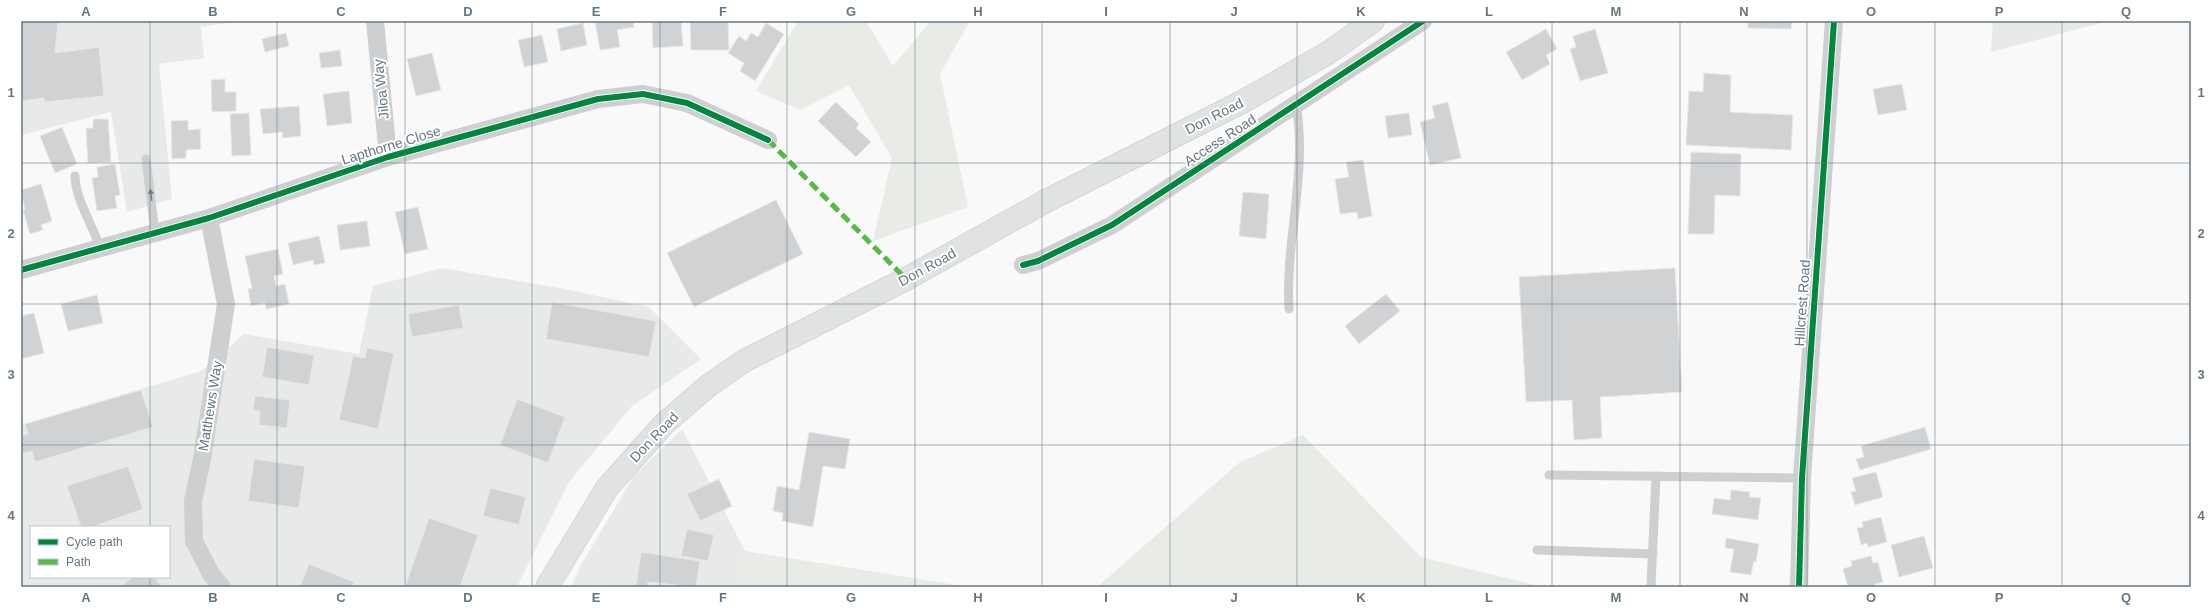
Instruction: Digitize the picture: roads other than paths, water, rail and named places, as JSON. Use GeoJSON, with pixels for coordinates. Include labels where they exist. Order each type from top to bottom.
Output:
{"type":"FeatureCollection","features":[{"type":"Feature","properties":{"kind":"main road","name":"Don Road"},"geometry":{"type":"LineString","coordinates":[[547,587],[607,488],[664,424],[708,386],[738,365],[906,279],[1046,201],[1244,101],[1328,53],[1372,21]]}},
{"type":"Feature","properties":{"kind":"street","name":"Jiloa Way"},"geometry":{"type":"LineString","coordinates":[[374,21],[388,157]]}},
{"type":"Feature","properties":{"kind":"street","name":"Access Road"},"geometry":{"type":"LineString","coordinates":[[1023,265],[1038,261],[1112,225],[1423,21]]}},
{"type":"Feature","properties":{"kind":"street","name":"Hillcrest Road"},"geometry":{"type":"LineString","coordinates":[[1799,587],[1802,478],[1834,21]]}},
{"type":"Feature","properties":{"kind":"street","name":"Lapthorne Close"},"geometry":{"type":"LineString","coordinates":[[21,270],[209,218],[388,157],[598,99],[643,94],[687,103],[768,140]]}},
{"type":"Feature","properties":{"kind":"street","name":"Matthews Way"},"geometry":{"type":"LineString","coordinates":[[209,218],[226,304],[202,459],[193,501],[194,541],[210,574],[222,587]]}},
{"type":"Feature","properties":{"kind":"lane"},"geometry":{"type":"LineString","coordinates":[[1289,310],[1289,260],[1301,143],[1296,104]]}},
{"type":"Feature","properties":{"kind":"lane"},"geometry":{"type":"LineString","coordinates":[[146,159],[155,232]]}},
{"type":"Feature","properties":{"kind":"lane"},"geometry":{"type":"LineString","coordinates":[[75,176],[75,185],[79,198],[94,228],[100,248]]}},
{"type":"Feature","properties":{"kind":"lane"},"geometry":{"type":"LineString","coordinates":[[1549,475],[1802,478]]}},
{"type":"Feature","properties":{"kind":"lane"},"geometry":{"type":"LineString","coordinates":[[1651,586],[1656,476]]}},
{"type":"Feature","properties":{"kind":"lane"},"geometry":{"type":"LineString","coordinates":[[1537,550],[1653,554]]}}]}
